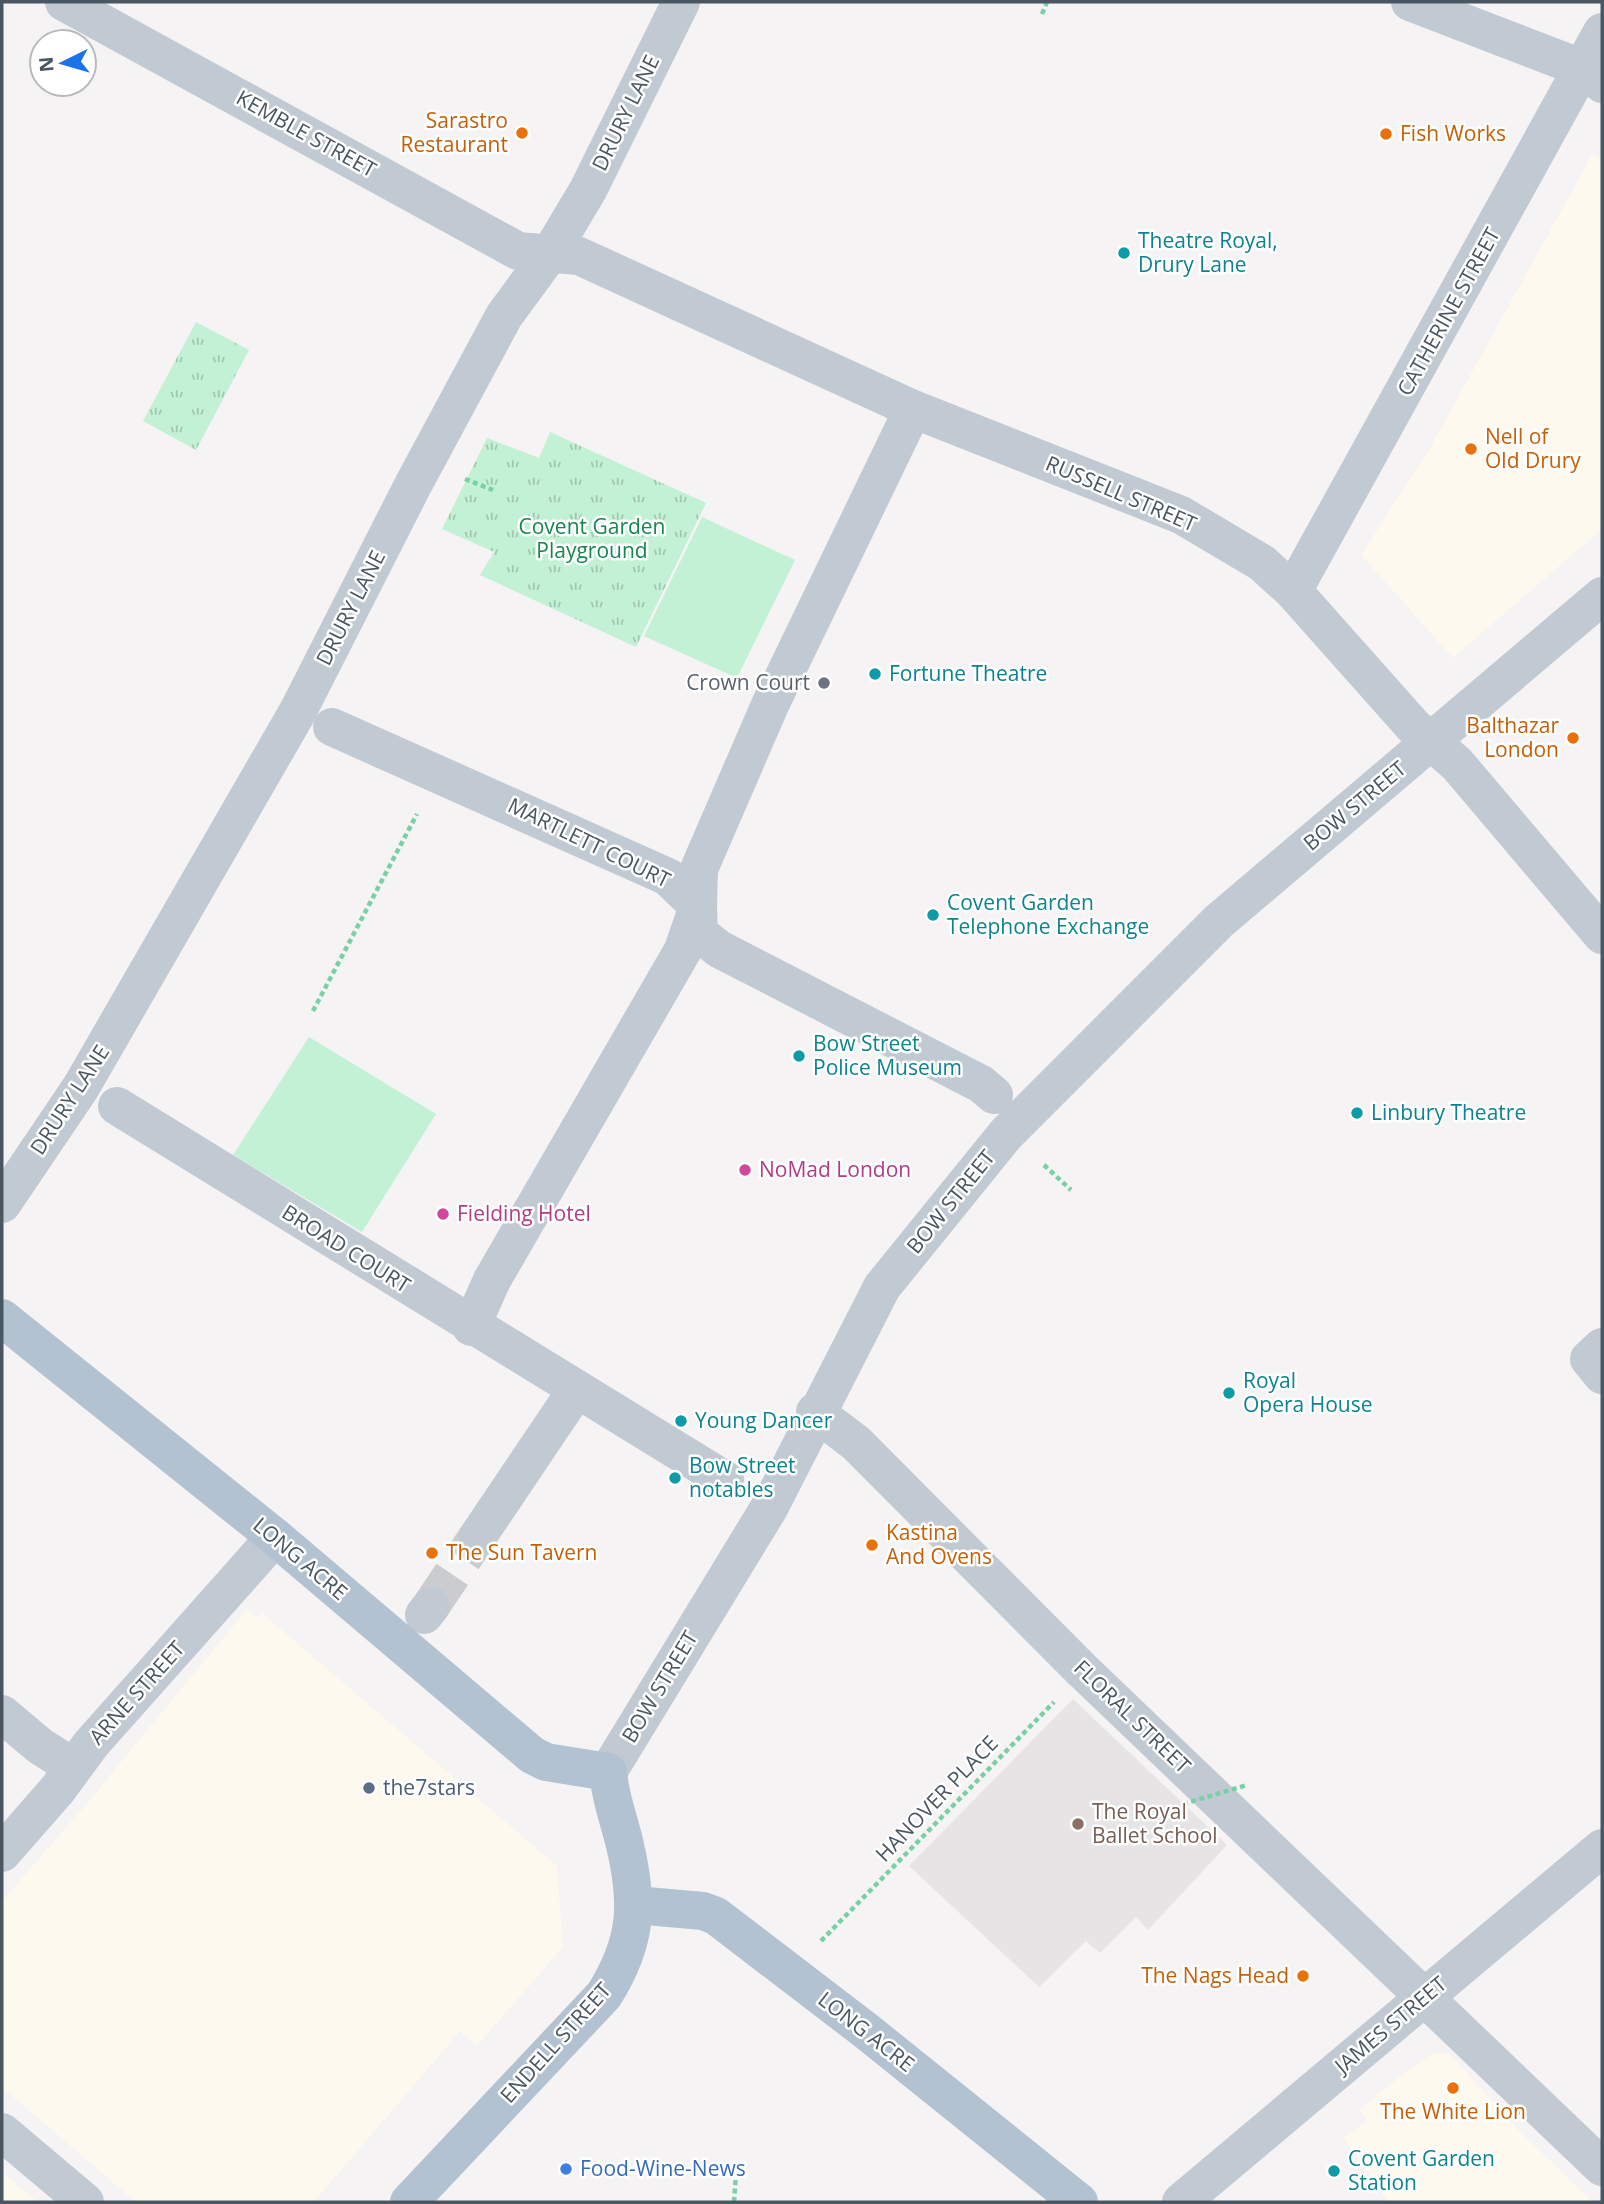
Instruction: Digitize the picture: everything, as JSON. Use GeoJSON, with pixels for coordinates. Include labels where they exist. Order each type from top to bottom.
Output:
{"type":"FeatureCollection","features":[{"type":"Feature","properties":{"kind":"main road","name":"LONG ACRE"},"geometry":{"type":"LineString","coordinates":[[2,1318],[275,1537],[532,1755],[546,1762],[608,1772]]}},
{"type":"Feature","properties":{"kind":"main road","name":"ENDELL STREET"},"geometry":{"type":"LineString","coordinates":[[409,2202],[604,1995],[628,1949],[635,1905],[608,1772]]}},
{"type":"Feature","properties":{"kind":"main road","name":"LONG ACRE"},"geometry":{"type":"LineString","coordinates":[[635,1905],[704,1910],[716,1916],[865,2030],[1079,2202]]}},
{"type":"Feature","properties":{"kind":"street","name":"KEMBLE STREET"},"geometry":{"type":"LineString","coordinates":[[64,2],[518,251],[551,253]]}},
{"type":"Feature","properties":{"kind":"street","name":"DRURY LANE"},"geometry":{"type":"LineString","coordinates":[[2,1204],[81,1087],[298,711],[413,485],[504,316],[551,253],[588,190],[681,2]]}},
{"type":"Feature","properties":{"kind":"street"},"geometry":{"type":"LineString","coordinates":[[1410,2],[1593,76]]}},
{"type":"Feature","properties":{"kind":"street","name":"CATHERINE STREET"},"geometry":{"type":"LineString","coordinates":[[1293,592],[1593,76],[1602,32]]}},
{"type":"Feature","properties":{"kind":"street","name":"RUSSELL STREET"},"geometry":{"type":"LineString","coordinates":[[551,253],[579,256],[913,409],[1181,515],[1262,563],[1293,592],[1414,727],[1457,764],[1602,935]]}},
{"type":"Feature","properties":{"kind":"street"},"geometry":{"type":"LineString","coordinates":[[913,409],[770,705],[699,869],[699,933],[719,949],[981,1084],[994,1095]]}},
{"type":"Feature","properties":{"kind":"street","name":"BOW STREET"},"geometry":{"type":"LineString","coordinates":[[608,1772],[769,1508],[815,1412],[882,1287],[1020,1118],[1219,921],[1602,596]]}},
{"type":"Feature","properties":{"kind":"street","name":"MARTLETT COURT"},"geometry":{"type":"LineString","coordinates":[[331,727],[668,877],[698,906]]}},
{"type":"Feature","properties":{"kind":"street"},"geometry":{"type":"LineString","coordinates":[[471,1327],[492,1280],[683,950],[698,906]]}},
{"type":"Feature","properties":{"kind":"street","name":"BROAD COURT"},"geometry":{"type":"LineString","coordinates":[[117,1106],[471,1327],[725,1480]]}},
{"type":"Feature","properties":{"kind":"street"},"geometry":{"type":"LineString","coordinates":[[1602,1347],[1589,1359],[1602,1375]]}},
{"type":"Feature","properties":{"kind":"street"},"geometry":{"type":"LineString","coordinates":[[478,1536],[577,1389]]}},
{"type":"Feature","properties":{"kind":"street","name":"FLORAL STREET"},"geometry":{"type":"LineString","coordinates":[[815,1412],[856,1443],[1082,1670],[1602,2167]]}},
{"type":"Feature","properties":{"kind":"street","name":"ARNE STREET"},"geometry":{"type":"LineString","coordinates":[[2,1853],[58,1789],[73,1767],[275,1537]]}},
{"type":"Feature","properties":{"kind":"street"},"geometry":{"type":"LineString","coordinates":[[2,1714],[40,1746],[73,1767]]}},
{"type":"Feature","properties":{"kind":"street","name":"JAMES STREET"},"geometry":{"type":"LineString","coordinates":[[1181,2202],[1602,1848]]}},
{"type":"Feature","properties":{"kind":"street"},"geometry":{"type":"LineString","coordinates":[[2,2132],[85,2202]]}},
{"type":"Feature","properties":{"kind":"path"},"geometry":{"type":"LineString","coordinates":[[1042,14],[1047,2]]}},
{"type":"Feature","properties":{"kind":"path"},"geometry":{"type":"LineString","coordinates":[[458,476],[493,490]]}},
{"type":"Feature","properties":{"kind":"path"},"geometry":{"type":"LineString","coordinates":[[313,1011],[438,773]]}},
{"type":"Feature","properties":{"kind":"path"},"geometry":{"type":"LineString","coordinates":[[1044,1165],[1071,1190]]}},
{"type":"Feature","properties":{"kind":"path","name":"HANOVER PLACE"},"geometry":{"type":"LineString","coordinates":[[813,1950],[1082,1670]]}},
{"type":"Feature","properties":{"kind":"path"},"geometry":{"type":"LineString","coordinates":[[1183,1804],[1247,1784]]}},
{"type":"Feature","properties":{"kind":"path"},"geometry":{"type":"LineString","coordinates":[[734,2202],[736,2175]]}},
{"type":"Feature","properties":{"kind":"shaded area"},"geometry":{"type":"Polygon","coordinates":[[[1592,155],[1602,160],[1602,529],[1453,658],[1361,555],[1430,448],[1592,155]]]}},
{"type":"Feature","properties":{"kind":"shaded area"},"geometry":{"type":"Polygon","coordinates":[[[247,1609],[258,1618],[262,1613],[557,1866],[563,1947],[477,2046],[460,2031],[314,2202],[136,2202],[2,2087],[2,1901],[83,1808],[247,1609]]]}},
{"type":"Feature","properties":{"kind":"shaded area","name":"The Royal Ballet School"},"geometry":{"type":"Polygon","coordinates":[[[1073,1699],[1227,1845],[1148,1930],[1136,1917],[1100,1953],[1086,1941],[1039,1987],[909,1866],[1073,1699]]]}},
{"type":"Feature","properties":{"kind":"shaded area"},"geometry":{"type":"Polygon","coordinates":[[[1434,2053],[1450,2054],[1520,2132],[1593,2202],[1389,2202],[1343,2138],[1367,2121],[1359,2110],[1409,2069],[1434,2053]]]}},
{"type":"Feature","properties":{"kind":"shaded area"},"geometry":{"type":"Polygon","coordinates":[[[2,2172],[38,2202],[2,2202],[2,2172]]]}},
{"type":"Feature","properties":{"kind":"green space"},"geometry":{"type":"Polygon","coordinates":[[[196,322],[249,350],[196,450],[143,421],[196,322]]]}},
{"type":"Feature","properties":{"kind":"green space","name":"Covent Garden Playground"},"geometry":{"type":"Polygon","coordinates":[[[550,432],[706,503],[636,647],[480,575],[494,552],[442,529],[487,438],[539,458],[550,432]]]}},
{"type":"Feature","properties":{"kind":"green space"},"geometry":{"type":"Polygon","coordinates":[[[702,517],[795,560],[737,678],[644,636],[702,517]]]}},
{"type":"Feature","properties":{"kind":"green space"},"geometry":{"type":"Polygon","coordinates":[[[309,1037],[436,1114],[362,1232],[233,1155],[309,1037]]]}},
{"type":"Feature","properties":{"kind":"tunnel"},"geometry":{"type":"LineString","coordinates":[[431,1606],[478,1536]]}},
{"type":"Feature","properties":{"kind":"place","name":"Sarastro Restaurant"},"geometry":{"type":"Point","coordinates":[522,133]}},
{"type":"Feature","properties":{"kind":"place","name":"Fish Works"},"geometry":{"type":"Point","coordinates":[1386,134]}},
{"type":"Feature","properties":{"kind":"place","name":"Theatre Royal, Drury Lane"},"geometry":{"type":"Point","coordinates":[1124,253]}},
{"type":"Feature","properties":{"kind":"place","name":"Nell of Old Drury"},"geometry":{"type":"Point","coordinates":[1471,449]}},
{"type":"Feature","properties":{"kind":"place","name":"Fortune Theatre"},"geometry":{"type":"Point","coordinates":[875,674]}},
{"type":"Feature","properties":{"kind":"place","name":"Crown Court"},"geometry":{"type":"Point","coordinates":[824,683]}},
{"type":"Feature","properties":{"kind":"place","name":"Balthazar London"},"geometry":{"type":"Point","coordinates":[1573,738]}},
{"type":"Feature","properties":{"kind":"place","name":"Covent Garden Telephone Exchange"},"geometry":{"type":"Point","coordinates":[933,915]}},
{"type":"Feature","properties":{"kind":"place","name":"Bow Street Police Museum"},"geometry":{"type":"Point","coordinates":[799,1056]}},
{"type":"Feature","properties":{"kind":"place","name":"Linbury Theatre"},"geometry":{"type":"Point","coordinates":[1357,1113]}},
{"type":"Feature","properties":{"kind":"place","name":"NoMad London"},"geometry":{"type":"Point","coordinates":[745,1170]}},
{"type":"Feature","properties":{"kind":"place","name":"Fielding Hotel"},"geometry":{"type":"Point","coordinates":[443,1214]}},
{"type":"Feature","properties":{"kind":"place","name":"Royal Opera House"},"geometry":{"type":"Point","coordinates":[1229,1393]}},
{"type":"Feature","properties":{"kind":"place","name":"Young Dancer"},"geometry":{"type":"Point","coordinates":[681,1421]}},
{"type":"Feature","properties":{"kind":"place","name":"Bow Street notables"},"geometry":{"type":"Point","coordinates":[675,1478]}},
{"type":"Feature","properties":{"kind":"place","name":"Kastina And Ovens"},"geometry":{"type":"Point","coordinates":[872,1545]}},
{"type":"Feature","properties":{"kind":"place","name":"The Sun Tavern"},"geometry":{"type":"Point","coordinates":[432,1553]}},
{"type":"Feature","properties":{"kind":"place","name":"the7stars"},"geometry":{"type":"Point","coordinates":[369,1788]}},
{"type":"Feature","properties":{"kind":"place","name":"The Royal Ballet School"},"geometry":{"type":"Point","coordinates":[1078,1824]}},
{"type":"Feature","properties":{"kind":"place","name":"The Nags Head"},"geometry":{"type":"Point","coordinates":[1303,1976]}},
{"type":"Feature","properties":{"kind":"place","name":"The White Lion"},"geometry":{"type":"Point","coordinates":[1453,2088]}},
{"type":"Feature","properties":{"kind":"place","name":"Food-Wine-News"},"geometry":{"type":"Point","coordinates":[566,2169]}},
{"type":"Feature","properties":{"kind":"place","name":"Covent Garden Station"},"geometry":{"type":"Point","coordinates":[1334,2171]}}]}
